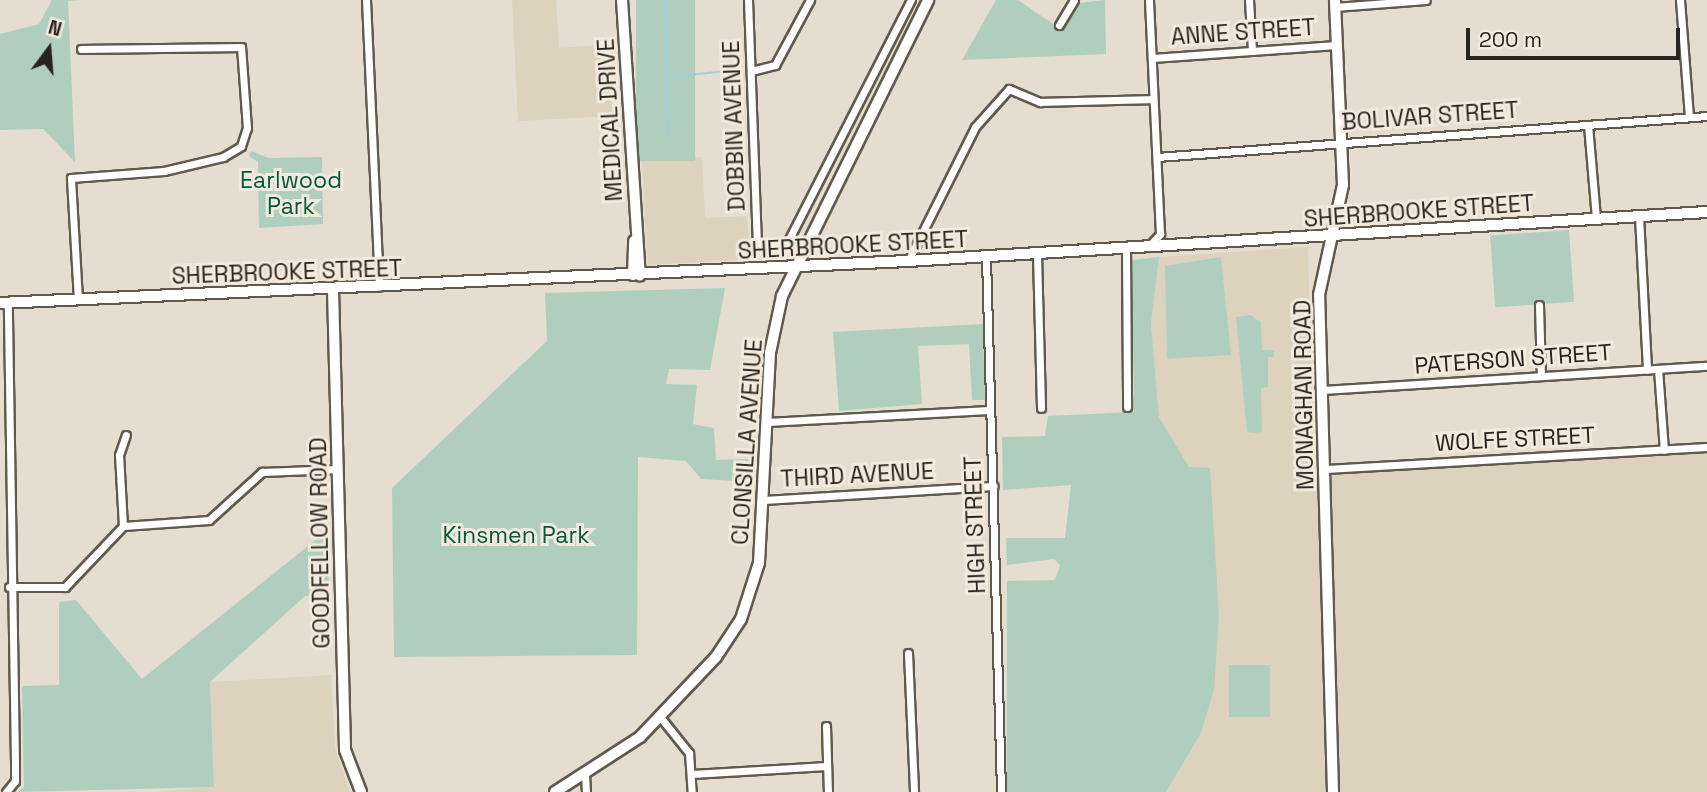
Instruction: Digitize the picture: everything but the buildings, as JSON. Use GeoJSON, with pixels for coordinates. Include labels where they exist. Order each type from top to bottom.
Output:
{"type":"FeatureCollection","features":[{"type":"Feature","properties":{"kind":"main road","name":"MEDICAL DRIVE"},"geometry":{"type":"LineString","coordinates":[[622,0],[636,275]]}},
{"type":"Feature","properties":{"kind":"main road","name":"CLONSILLA AVENUE"},"geometry":{"type":"LineString","coordinates":[[555,792],[585,774],[661,718],[741,619],[759,563],[774,323],[793,267],[926,1]]}},
{"type":"Feature","properties":{"kind":"main road","name":"MONAGHAN ROAD"},"geometry":{"type":"LineString","coordinates":[[1333,792],[1319,295],[1335,236],[1341,142],[1335,3]]}},
{"type":"Feature","properties":{"kind":"main road","name":"SHERBROOKE STREET"},"geometry":{"type":"LineString","coordinates":[[4,303],[333,290],[986,257],[1707,212]]}},
{"type":"Feature","properties":{"kind":"main road","name":"GOODFELLOW ROAD"},"geometry":{"type":"LineString","coordinates":[[333,290],[345,750],[361,792]]}},
{"type":"Feature","properties":{"kind":"street"},"geometry":{"type":"LineString","coordinates":[[366,0],[379,287]]}},
{"type":"Feature","properties":{"kind":"street","name":"DOBBIN AVENUE"},"geometry":{"type":"LineString","coordinates":[[748,0],[761,249],[787,243],[911,0]]}},
{"type":"Feature","properties":{"kind":"street"},"geometry":{"type":"LineString","coordinates":[[751,71],[775,65],[810,0]]}},
{"type":"Feature","properties":{"kind":"street"},"geometry":{"type":"LineString","coordinates":[[1059,25],[1074,0]]}},
{"type":"Feature","properties":{"kind":"street"},"geometry":{"type":"LineString","coordinates":[[1148,247],[1160,234],[1149,0]]}},
{"type":"Feature","properties":{"kind":"street"},"geometry":{"type":"LineString","coordinates":[[1249,0],[1252,51]]}},
{"type":"Feature","properties":{"kind":"street"},"geometry":{"type":"LineString","coordinates":[[1335,3],[1426,0]]}},
{"type":"Feature","properties":{"kind":"street"},"geometry":{"type":"LineString","coordinates":[[1680,0],[1689,117]]}},
{"type":"Feature","properties":{"kind":"street","name":"ANNE STREET"},"geometry":{"type":"LineString","coordinates":[[1152,58],[1337,45]]}},
{"type":"Feature","properties":{"kind":"street"},"geometry":{"type":"LineString","coordinates":[[78,300],[71,178],[164,171],[223,157],[241,146],[247,128],[242,47],[81,49]]}},
{"type":"Feature","properties":{"kind":"street"},"geometry":{"type":"LineString","coordinates":[[908,261],[975,127],[1003,93],[1019,89],[1040,102],[1153,99]]}},
{"type":"Feature","properties":{"kind":"street","name":"BOLIVAR STREET"},"geometry":{"type":"LineString","coordinates":[[1157,157],[1707,116]]}},
{"type":"Feature","properties":{"kind":"street"},"geometry":{"type":"LineString","coordinates":[[1588,125],[1596,219]]}},
{"type":"Feature","properties":{"kind":"street"},"geometry":{"type":"LineString","coordinates":[[1639,216],[1647,370]]}},
{"type":"Feature","properties":{"kind":"street"},"geometry":{"type":"LineString","coordinates":[[1160,234],[1184,244]]}},
{"type":"Feature","properties":{"kind":"street"},"geometry":{"type":"LineString","coordinates":[[1126,248],[1127,407]]}},
{"type":"Feature","properties":{"kind":"street"},"geometry":{"type":"LineString","coordinates":[[1037,254],[1041,408]]}},
{"type":"Feature","properties":{"kind":"street","name":"HIGH STREET"},"geometry":{"type":"LineString","coordinates":[[986,257],[1001,792]]}},
{"type":"Feature","properties":{"kind":"street"},"geometry":{"type":"LineString","coordinates":[[4,303],[15,781],[6,792]]}},
{"type":"Feature","properties":{"kind":"street"},"geometry":{"type":"LineString","coordinates":[[1539,306],[1541,376]]}},
{"type":"Feature","properties":{"kind":"street","name":"PATERSON STREET"},"geometry":{"type":"LineString","coordinates":[[1322,390],[1707,366]]}},
{"type":"Feature","properties":{"kind":"street"},"geometry":{"type":"LineString","coordinates":[[1658,369],[1664,450]]}},
{"type":"Feature","properties":{"kind":"street"},"geometry":{"type":"LineString","coordinates":[[766,422],[990,410]]}},
{"type":"Feature","properties":{"kind":"street"},"geometry":{"type":"LineString","coordinates":[[9,587],[76,582],[123,526],[119,455],[126,435]]}},
{"type":"Feature","properties":{"kind":"street","name":"WOLFE STREET"},"geometry":{"type":"LineString","coordinates":[[1325,469],[1707,447]]}},
{"type":"Feature","properties":{"kind":"street"},"geometry":{"type":"LineString","coordinates":[[123,526],[209,520],[262,472],[338,469]]}},
{"type":"Feature","properties":{"kind":"street","name":"THIRD AVENUE"},"geometry":{"type":"LineString","coordinates":[[763,500],[994,486]]}},
{"type":"Feature","properties":{"kind":"street"},"geometry":{"type":"LineString","coordinates":[[908,653],[914,792]]}},
{"type":"Feature","properties":{"kind":"street"},"geometry":{"type":"LineString","coordinates":[[661,718],[682,740],[692,775],[692,792]]}},
{"type":"Feature","properties":{"kind":"street"},"geometry":{"type":"LineString","coordinates":[[827,726],[828,792]]}},
{"type":"Feature","properties":{"kind":"street"},"geometry":{"type":"LineString","coordinates":[[692,775],[827,766]]}},
{"type":"Feature","properties":{"kind":"street"},"geometry":{"type":"LineString","coordinates":[[585,774],[586,792]]}},
{"type":"Feature","properties":{"kind":"shaded area"},"geometry":{"type":"Polygon","coordinates":[[[512,0],[556,0],[559,48],[610,44],[613,116],[518,121],[512,0]]]}},
{"type":"Feature","properties":{"kind":"shaded area"},"geometry":{"type":"Polygon","coordinates":[[[702,157],[705,218],[747,216],[750,259],[648,265],[642,161],[702,157]]]}},
{"type":"Feature","properties":{"kind":"shaded area"},"geometry":{"type":"Polygon","coordinates":[[[1308,247],[1313,461],[1337,473],[1707,452],[1707,792],[1166,792],[1201,733],[1214,690],[1210,469],[1189,467],[1159,417],[1151,324],[1159,257],[1308,247]]]}},
{"type":"Feature","properties":{"kind":"shaded area"},"geometry":{"type":"Polygon","coordinates":[[[331,675],[335,749],[350,792],[153,792],[214,787],[210,682],[331,675]]]}},
{"type":"Feature","properties":{"kind":"green space"},"geometry":{"type":"Polygon","coordinates":[[[52,0],[81,0],[68,1],[75,162],[43,129],[0,130],[0,34],[39,24],[52,0]]]}},
{"type":"Feature","properties":{"kind":"green space"},"geometry":{"type":"Polygon","coordinates":[[[636,0],[695,0],[695,161],[636,161],[636,0]]]}},
{"type":"Feature","properties":{"kind":"green space"},"geometry":{"type":"Polygon","coordinates":[[[996,0],[1018,0],[1062,30],[1079,3],[1105,0],[1106,54],[962,60],[996,0]]]}},
{"type":"Feature","properties":{"kind":"green space","name":"Earlwood Park"},"geometry":{"type":"Polygon","coordinates":[[[251,151],[269,158],[322,157],[323,224],[259,228],[258,162],[249,156],[251,151]]]}},
{"type":"Feature","properties":{"kind":"green space"},"geometry":{"type":"Polygon","coordinates":[[[1569,230],[1574,302],[1495,307],[1490,236],[1569,230]]]}},
{"type":"Feature","properties":{"kind":"green space"},"geometry":{"type":"Polygon","coordinates":[[[1159,257],[1151,324],[1159,417],[1189,467],[1210,468],[1219,616],[1214,690],[1201,733],[1166,792],[1007,792],[1007,581],[1055,580],[1060,565],[1054,559],[1007,565],[1006,538],[1065,538],[1071,485],[1003,490],[1002,437],[1045,436],[1048,416],[1134,412],[1132,260],[1159,257]]]}},
{"type":"Feature","properties":{"kind":"green space"},"geometry":{"type":"Polygon","coordinates":[[[1221,257],[1231,355],[1167,359],[1165,266],[1221,257]]]}},
{"type":"Feature","properties":{"kind":"green space","name":"Kinsmen Park"},"geometry":{"type":"Polygon","coordinates":[[[725,288],[710,370],[669,369],[666,384],[697,385],[693,424],[714,428],[716,460],[753,459],[751,482],[701,479],[686,461],[638,457],[637,655],[394,657],[392,488],[547,341],[545,293],[725,288]]]}},
{"type":"Feature","properties":{"kind":"green space"},"geometry":{"type":"Polygon","coordinates":[[[1251,315],[1261,323],[1262,350],[1274,350],[1274,357],[1268,357],[1268,387],[1261,388],[1262,432],[1253,433],[1247,432],[1236,317],[1251,315]]]}},
{"type":"Feature","properties":{"kind":"green space"},"geometry":{"type":"Polygon","coordinates":[[[983,324],[985,400],[972,400],[969,344],[918,346],[922,404],[839,411],[833,332],[983,324]]]}},
{"type":"Feature","properties":{"kind":"green space"},"geometry":{"type":"Polygon","coordinates":[[[328,530],[329,593],[305,596],[210,682],[214,787],[18,792],[24,787],[22,686],[59,685],[59,602],[76,600],[142,679],[328,530]]]}},
{"type":"Feature","properties":{"kind":"green space"},"geometry":{"type":"Polygon","coordinates":[[[1229,665],[1270,665],[1270,717],[1229,717],[1229,665]]]}},
{"type":"Feature","properties":{"kind":"waterway"},"geometry":{"type":"LineString","coordinates":[[666,0],[668,138]]}},
{"type":"Feature","properties":{"kind":"waterway"},"geometry":{"type":"LineString","coordinates":[[671,77],[736,70]]}}]}
